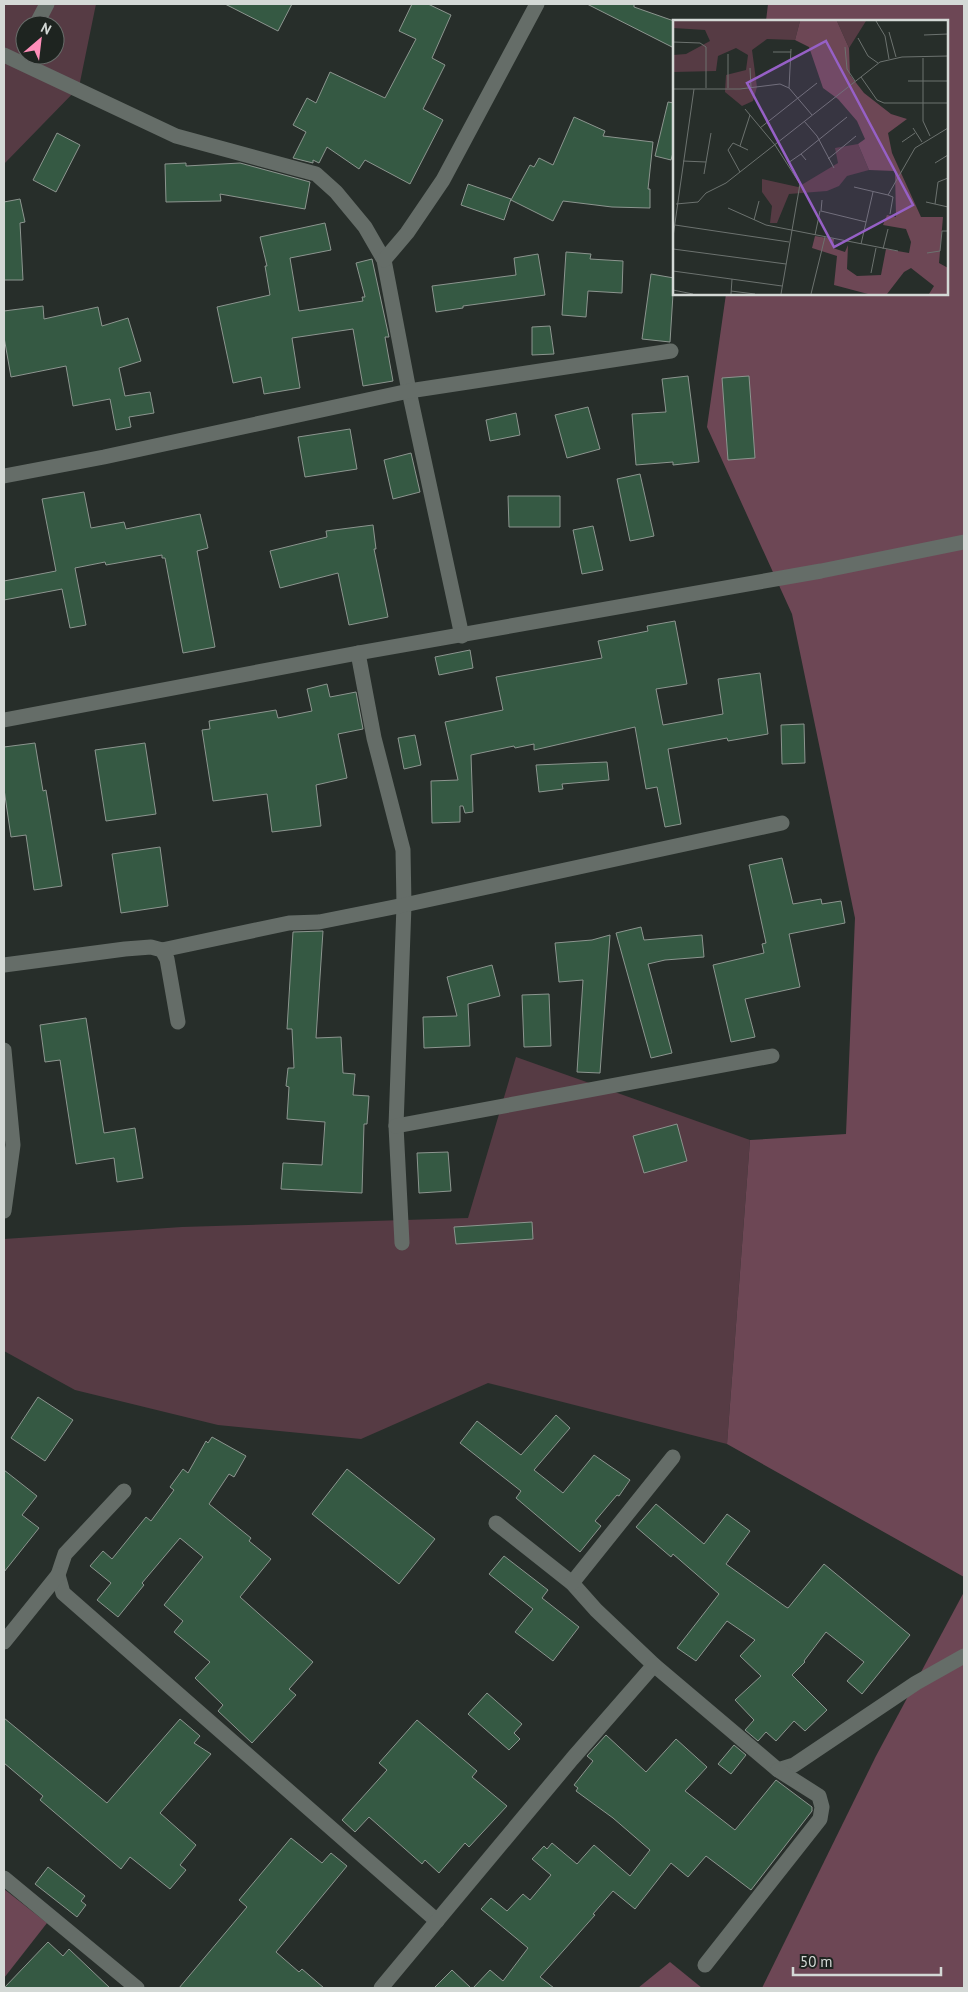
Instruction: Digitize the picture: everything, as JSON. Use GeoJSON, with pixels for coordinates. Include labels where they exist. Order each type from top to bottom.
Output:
{"type":"FeatureCollection","features":[{"type":"Feature","properties":{"kind":"street"},"geometry":{"type":"LineString","coordinates":[[384,260],[407,233],[443,180],[537,4]]}},
{"type":"Feature","properties":{"kind":"street"},"geometry":{"type":"LineString","coordinates":[[43,65],[176,136],[316,174],[336,192],[365,227],[384,260],[409,391],[462,636]]}},
{"type":"Feature","properties":{"kind":"street"},"geometry":{"type":"LineString","coordinates":[[4,476],[104,457],[409,391],[671,351]]}},
{"type":"Feature","properties":{"kind":"street"},"geometry":{"type":"LineString","coordinates":[[4,720],[358,653],[821,571],[964,542]]}},
{"type":"Feature","properties":{"kind":"street"},"geometry":{"type":"LineString","coordinates":[[358,653],[374,738],[403,850],[404,905],[396,1126],[402,1243]]}},
{"type":"Feature","properties":{"kind":"street"},"geometry":{"type":"LineString","coordinates":[[4,965],[125,949],[151,947],[162,950],[289,923],[319,922],[782,823]]}},
{"type":"Feature","properties":{"kind":"street"},"geometry":{"type":"LineString","coordinates":[[162,950],[167,959],[178,1022]]}},
{"type":"Feature","properties":{"kind":"street"},"geometry":{"type":"LineString","coordinates":[[4,1050],[14,1145],[4,1211]]}},
{"type":"Feature","properties":{"kind":"street"},"geometry":{"type":"LineString","coordinates":[[396,1126],[772,1056]]}},
{"type":"Feature","properties":{"kind":"street"},"geometry":{"type":"LineString","coordinates":[[572,1583],[673,1457]]}},
{"type":"Feature","properties":{"kind":"street"},"geometry":{"type":"LineString","coordinates":[[4,1642],[58,1575],[65,1554],[124,1491]]}},
{"type":"Feature","properties":{"kind":"street"},"geometry":{"type":"LineString","coordinates":[[496,1523],[572,1583],[596,1610],[654,1665],[778,1770],[819,1796],[822,1807],[820,1818],[705,1965]]}},
{"type":"Feature","properties":{"kind":"street"},"geometry":{"type":"LineString","coordinates":[[58,1575],[62,1593],[437,1922]]}},
{"type":"Feature","properties":{"kind":"street"},"geometry":{"type":"LineString","coordinates":[[778,1770],[794,1765],[916,1683],[964,1656]]}},
{"type":"Feature","properties":{"kind":"street"},"geometry":{"type":"LineString","coordinates":[[381,1988],[572,1759],[654,1665]]}},
{"type":"Feature","properties":{"kind":"street"},"geometry":{"type":"LineString","coordinates":[[4,1878],[137,1988]]}},
{"type":"Feature","properties":{"kind":"shaded area"},"geometry":{"type":"Polygon","coordinates":[[[4,4],[96,4],[79,87],[4,164],[4,4]]]}},
{"type":"Feature","properties":{"kind":"shaded area"},"geometry":{"type":"Polygon","coordinates":[[[768,4],[964,4],[964,1577],[727,1444],[750,1140],[846,1134],[855,918],[792,614],[707,427],[726,295],[948,295],[948,20],[766,20],[768,4]]]}},
{"type":"Feature","properties":{"kind":"shaded area"},"geometry":{"type":"Polygon","coordinates":[[[516,1057],[750,1140],[727,1444],[488,1383],[361,1439],[218,1425],[75,1390],[4,1351],[4,1239],[182,1227],[468,1218],[516,1057]]]}},
{"type":"Feature","properties":{"kind":"shaded area"},"geometry":{"type":"Polygon","coordinates":[[[964,1592],[964,1988],[762,1988],[876,1756],[964,1592]]]}},
{"type":"Feature","properties":{"kind":"shaded area"},"geometry":{"type":"Polygon","coordinates":[[[4,1889],[47,1923],[4,1978],[4,1889]]]}},
{"type":"Feature","properties":{"kind":"shaded area"},"geometry":{"type":"Polygon","coordinates":[[[670,1962],[702,1988],[638,1988],[670,1962]]]}},
{"type":"Feature","properties":{"kind":"building"},"geometry":{"type":"Polygon","coordinates":[[[225,4],[292,4],[278,31],[225,4]]]}},
{"type":"Feature","properties":{"kind":"building"},"geometry":{"type":"Polygon","coordinates":[[[412,4],[428,4],[451,15],[432,58],[445,65],[423,109],[443,120],[410,184],[365,160],[359,169],[327,147],[319,163],[313,160],[313,163],[293,158],[306,132],[293,125],[307,98],[316,103],[330,72],[385,98],[416,39],[399,31],[412,4]]]}},
{"type":"Feature","properties":{"kind":"building"},"geometry":{"type":"Polygon","coordinates":[[[587,4],[634,4],[634,7],[673,21],[673,47],[587,4]]]}},
{"type":"Feature","properties":{"kind":"building"},"geometry":{"type":"Polygon","coordinates":[[[668,102],[673,103],[673,153],[671,160],[655,156],[668,102]]]}},
{"type":"Feature","properties":{"kind":"building"},"geometry":{"type":"Polygon","coordinates":[[[574,117],[605,131],[603,136],[653,142],[648,189],[650,189],[650,208],[612,207],[563,201],[553,221],[511,200],[530,165],[534,167],[539,158],[553,165],[574,117]]]}},
{"type":"Feature","properties":{"kind":"building"},"geometry":{"type":"Polygon","coordinates":[[[57,133],[80,145],[56,192],[33,180],[57,133]]]}},
{"type":"Feature","properties":{"kind":"building"},"geometry":{"type":"Polygon","coordinates":[[[186,163],[186,166],[240,163],[310,182],[305,209],[220,194],[221,201],[166,202],[165,164],[186,163]]]}},
{"type":"Feature","properties":{"kind":"building"},"geometry":{"type":"Polygon","coordinates":[[[468,184],[511,199],[504,220],[461,205],[468,184]]]}},
{"type":"Feature","properties":{"kind":"building"},"geometry":{"type":"Polygon","coordinates":[[[20,199],[25,222],[20,223],[23,280],[4,280],[4,202],[20,199]]]}},
{"type":"Feature","properties":{"kind":"building"},"geometry":{"type":"Polygon","coordinates":[[[325,223],[331,250],[290,258],[299,311],[363,301],[362,297],[365,297],[356,263],[372,259],[389,337],[385,337],[393,381],[363,386],[353,329],[292,338],[300,388],[264,394],[261,377],[233,383],[217,307],[270,295],[265,266],[267,266],[260,237],[325,223]]]}},
{"type":"Feature","properties":{"kind":"building"},"geometry":{"type":"Polygon","coordinates":[[[566,252],[591,254],[590,259],[623,261],[622,293],[588,291],[586,317],[562,315],[566,252]]]}},
{"type":"Feature","properties":{"kind":"building"},"geometry":{"type":"Polygon","coordinates":[[[538,254],[545,295],[463,306],[463,308],[436,312],[432,286],[516,275],[514,258],[538,254]]]}},
{"type":"Feature","properties":{"kind":"building"},"geometry":{"type":"Polygon","coordinates":[[[651,274],[673,278],[670,342],[642,339],[651,274]]]}},
{"type":"Feature","properties":{"kind":"building"},"geometry":{"type":"Polygon","coordinates":[[[43,306],[44,319],[98,307],[102,326],[128,318],[141,361],[119,368],[125,396],[150,392],[154,413],[129,417],[131,427],[116,430],[110,399],[73,406],[66,366],[11,377],[4,337],[4,311],[43,306]]]}},
{"type":"Feature","properties":{"kind":"building"},"geometry":{"type":"Polygon","coordinates":[[[550,326],[554,354],[532,355],[532,327],[550,326]]]}},
{"type":"Feature","properties":{"kind":"building"},"geometry":{"type":"Polygon","coordinates":[[[688,376],[699,462],[673,465],[673,462],[636,465],[632,414],[666,412],[662,379],[688,376]]]}},
{"type":"Feature","properties":{"kind":"building"},"geometry":{"type":"Polygon","coordinates":[[[749,376],[755,458],[728,460],[722,378],[749,376]]]}},
{"type":"Feature","properties":{"kind":"building"},"geometry":{"type":"Polygon","coordinates":[[[588,407],[600,449],[567,458],[555,415],[588,407]]]}},
{"type":"Feature","properties":{"kind":"building"},"geometry":{"type":"Polygon","coordinates":[[[516,413],[520,435],[490,441],[486,420],[516,413]]]}},
{"type":"Feature","properties":{"kind":"building"},"geometry":{"type":"Polygon","coordinates":[[[350,429],[357,469],[305,477],[298,437],[350,429]]]}},
{"type":"Feature","properties":{"kind":"building"},"geometry":{"type":"Polygon","coordinates":[[[411,453],[420,492],[393,499],[384,460],[411,453]]]}},
{"type":"Feature","properties":{"kind":"building"},"geometry":{"type":"Polygon","coordinates":[[[640,474],[654,536],[630,541],[617,479],[640,474]]]}},
{"type":"Feature","properties":{"kind":"building"},"geometry":{"type":"Polygon","coordinates":[[[84,492],[91,528],[124,522],[126,529],[200,514],[208,548],[197,551],[215,647],[183,653],[165,558],[162,558],[162,555],[106,565],[105,562],[75,568],[86,625],[70,628],[62,589],[4,600],[4,581],[56,571],[42,499],[84,492]]]}},
{"type":"Feature","properties":{"kind":"building"},"geometry":{"type":"Polygon","coordinates":[[[508,496],[560,496],[560,527],[509,527],[508,496]]]}},
{"type":"Feature","properties":{"kind":"building"},"geometry":{"type":"Polygon","coordinates":[[[373,525],[376,549],[374,549],[388,617],[349,625],[338,573],[280,588],[270,551],[327,537],[326,531],[373,525]]]}},
{"type":"Feature","properties":{"kind":"building"},"geometry":{"type":"Polygon","coordinates":[[[593,526],[603,570],[582,574],[573,530],[593,526]]]}},
{"type":"Feature","properties":{"kind":"building"},"geometry":{"type":"Polygon","coordinates":[[[675,621],[687,684],[656,689],[663,725],[723,714],[718,679],[760,673],[768,734],[728,741],[727,738],[668,749],[681,824],[665,827],[657,787],[646,789],[635,727],[534,750],[534,744],[471,755],[473,812],[465,813],[463,806],[460,806],[460,822],[432,823],[431,781],[458,780],[445,722],[503,710],[496,677],[602,658],[598,641],[648,631],[647,626],[675,621]]]}},
{"type":"Feature","properties":{"kind":"building"},"geometry":{"type":"Polygon","coordinates":[[[470,650],[473,668],[439,675],[435,657],[470,650]]]}},
{"type":"Feature","properties":{"kind":"building"},"geometry":{"type":"Polygon","coordinates":[[[327,684],[330,697],[356,692],[363,729],[338,734],[347,778],[316,785],[321,826],[272,832],[267,794],[213,801],[202,730],[210,729],[209,721],[276,710],[278,718],[312,711],[307,689],[327,684]]]}},
{"type":"Feature","properties":{"kind":"building"},"geometry":{"type":"Polygon","coordinates":[[[804,724],[805,763],[782,764],[781,725],[804,724]]]}},
{"type":"Feature","properties":{"kind":"building"},"geometry":{"type":"Polygon","coordinates":[[[415,735],[421,765],[404,769],[398,738],[415,735]]]}},
{"type":"Feature","properties":{"kind":"building"},"geometry":{"type":"Polygon","coordinates":[[[35,743],[43,791],[46,790],[62,886],[34,890],[26,835],[11,837],[4,789],[4,747],[35,743]]]}},
{"type":"Feature","properties":{"kind":"building"},"geometry":{"type":"Polygon","coordinates":[[[145,743],[156,814],[106,821],[95,750],[145,743]]]}},
{"type":"Feature","properties":{"kind":"building"},"geometry":{"type":"Polygon","coordinates":[[[607,762],[609,780],[562,784],[563,789],[539,792],[536,765],[607,762]]]}},
{"type":"Feature","properties":{"kind":"building"},"geometry":{"type":"Polygon","coordinates":[[[160,847],[168,906],[121,913],[112,854],[160,847]]]}},
{"type":"Feature","properties":{"kind":"building"},"geometry":{"type":"Polygon","coordinates":[[[782,858],[793,904],[821,899],[822,904],[841,901],[845,923],[789,934],[800,987],[745,999],[755,1037],[731,1042],[713,965],[764,953],[762,944],[766,943],[749,865],[782,858]]]}},
{"type":"Feature","properties":{"kind":"building"},"geometry":{"type":"Polygon","coordinates":[[[641,927],[644,940],[702,935],[704,957],[665,960],[648,964],[672,1053],[651,1058],[616,933],[641,927]]]}},
{"type":"Feature","properties":{"kind":"building"},"geometry":{"type":"Polygon","coordinates":[[[323,931],[316,1038],[341,1037],[343,1073],[355,1074],[353,1095],[369,1096],[367,1124],[364,1124],[362,1193],[281,1189],[283,1163],[322,1165],[325,1122],[287,1119],[289,1087],[286,1086],[288,1068],[294,1068],[292,1029],[287,1029],[293,932],[323,931]]]}},
{"type":"Feature","properties":{"kind":"building"},"geometry":{"type":"Polygon","coordinates":[[[610,935],[600,1073],[577,1072],[583,980],[559,982],[555,943],[592,940],[610,935]]]}},
{"type":"Feature","properties":{"kind":"building"},"geometry":{"type":"Polygon","coordinates":[[[492,965],[500,996],[468,1004],[470,1046],[424,1048],[423,1017],[457,1016],[447,977],[492,965]]]}},
{"type":"Feature","properties":{"kind":"building"},"geometry":{"type":"Polygon","coordinates":[[[549,994],[551,1046],[524,1047],[522,995],[549,994]]]}},
{"type":"Feature","properties":{"kind":"building"},"geometry":{"type":"Polygon","coordinates":[[[86,1018],[104,1133],[135,1128],[143,1178],[117,1182],[114,1158],[76,1164],[60,1060],[45,1062],[40,1025],[86,1018]]]}},
{"type":"Feature","properties":{"kind":"building"},"geometry":{"type":"Polygon","coordinates":[[[677,1124],[687,1161],[644,1173],[633,1136],[677,1124]]]}},
{"type":"Feature","properties":{"kind":"building"},"geometry":{"type":"Polygon","coordinates":[[[448,1152],[451,1191],[419,1193],[417,1153],[448,1152]]]}},
{"type":"Feature","properties":{"kind":"building"},"geometry":{"type":"Polygon","coordinates":[[[532,1222],[533,1239],[456,1244],[454,1227],[532,1222]]]}},
{"type":"Feature","properties":{"kind":"building"},"geometry":{"type":"Polygon","coordinates":[[[38,1397],[73,1420],[45,1461],[11,1438],[38,1397]]]}},
{"type":"Feature","properties":{"kind":"building"},"geometry":{"type":"Polygon","coordinates":[[[556,1415],[570,1428],[534,1470],[563,1493],[594,1455],[630,1480],[619,1496],[617,1495],[595,1521],[601,1526],[580,1552],[516,1498],[521,1491],[460,1443],[477,1421],[521,1455],[556,1415]]]}},
{"type":"Feature","properties":{"kind":"building"},"geometry":{"type":"Polygon","coordinates":[[[212,1437],[246,1456],[234,1477],[229,1474],[209,1504],[251,1538],[249,1541],[271,1559],[240,1597],[313,1662],[289,1689],[296,1695],[252,1743],[218,1711],[223,1705],[195,1678],[210,1662],[174,1632],[183,1621],[164,1605],[203,1557],[180,1538],[142,1583],[144,1585],[118,1617],[97,1600],[111,1583],[90,1566],[103,1551],[112,1559],[146,1517],[151,1521],[174,1490],[170,1487],[183,1469],[188,1473],[206,1441],[208,1443],[212,1437]]]}},
{"type":"Feature","properties":{"kind":"building"},"geometry":{"type":"Polygon","coordinates":[[[347,1469],[435,1539],[399,1584],[312,1514],[347,1469]]]}},
{"type":"Feature","properties":{"kind":"building"},"geometry":{"type":"Polygon","coordinates":[[[4,1470],[37,1496],[22,1515],[39,1528],[4,1572],[4,1470]]]}},
{"type":"Feature","properties":{"kind":"building"},"geometry":{"type":"Polygon","coordinates":[[[656,1504],[704,1544],[727,1514],[750,1531],[726,1564],[786,1607],[788,1608],[824,1564],[910,1635],[862,1694],[847,1681],[864,1662],[826,1632],[805,1662],[792,1675],[827,1710],[805,1731],[794,1721],[776,1741],[766,1732],[758,1741],[745,1730],[754,1720],[735,1700],[761,1676],[740,1656],[755,1640],[727,1621],[696,1661],[677,1648],[719,1594],[673,1554],[671,1557],[636,1527],[656,1504]]]}},
{"type":"Feature","properties":{"kind":"building"},"geometry":{"type":"Polygon","coordinates":[[[504,1556],[548,1590],[542,1598],[579,1627],[553,1661],[515,1632],[533,1609],[489,1574],[504,1556]]]}},
{"type":"Feature","properties":{"kind":"building"},"geometry":{"type":"Polygon","coordinates":[[[487,1693],[522,1724],[514,1733],[520,1739],[509,1750],[468,1714],[487,1693]]]}},
{"type":"Feature","properties":{"kind":"building"},"geometry":{"type":"Polygon","coordinates":[[[4,1718],[107,1803],[180,1719],[200,1736],[194,1743],[211,1754],[160,1813],[196,1845],[180,1865],[186,1870],[170,1889],[130,1857],[121,1869],[40,1800],[43,1796],[4,1763],[4,1718]]]}},
{"type":"Feature","properties":{"kind":"building"},"geometry":{"type":"Polygon","coordinates":[[[417,1720],[477,1771],[472,1777],[507,1806],[469,1847],[465,1843],[439,1873],[425,1860],[422,1864],[369,1817],[355,1832],[342,1820],[387,1770],[379,1763],[417,1720]]]}},
{"type":"Feature","properties":{"kind":"building"},"geometry":{"type":"Polygon","coordinates":[[[606,1735],[646,1772],[676,1739],[707,1767],[685,1791],[735,1830],[776,1780],[812,1807],[812,1811],[751,1890],[706,1856],[688,1877],[671,1863],[635,1909],[613,1891],[593,1914],[595,1915],[540,1977],[554,1988],[473,1988],[490,1970],[503,1981],[528,1948],[481,1909],[491,1898],[507,1911],[523,1894],[530,1900],[551,1875],[532,1859],[544,1846],[547,1849],[552,1843],[577,1864],[594,1845],[630,1876],[650,1850],[613,1818],[576,1791],[578,1788],[574,1785],[593,1761],[587,1756],[606,1735]]]}},
{"type":"Feature","properties":{"kind":"building"},"geometry":{"type":"Polygon","coordinates":[[[734,1745],[746,1755],[731,1774],[718,1764],[734,1745]]]}},
{"type":"Feature","properties":{"kind":"building"},"geometry":{"type":"Polygon","coordinates":[[[291,1838],[322,1863],[331,1853],[347,1866],[276,1952],[299,1972],[302,1969],[324,1988],[179,1988],[247,1907],[239,1900],[291,1838]]]}},
{"type":"Feature","properties":{"kind":"building"},"geometry":{"type":"Polygon","coordinates":[[[48,1867],[85,1896],[81,1901],[86,1905],[77,1917],[35,1884],[48,1867]]]}},
{"type":"Feature","properties":{"kind":"building"},"geometry":{"type":"Polygon","coordinates":[[[48,1942],[63,1956],[69,1949],[110,1988],[4,1988],[48,1942]]]}},
{"type":"Feature","properties":{"kind":"building"},"geometry":{"type":"Polygon","coordinates":[[[452,1970],[471,1988],[434,1988],[452,1970]]]}}]}
